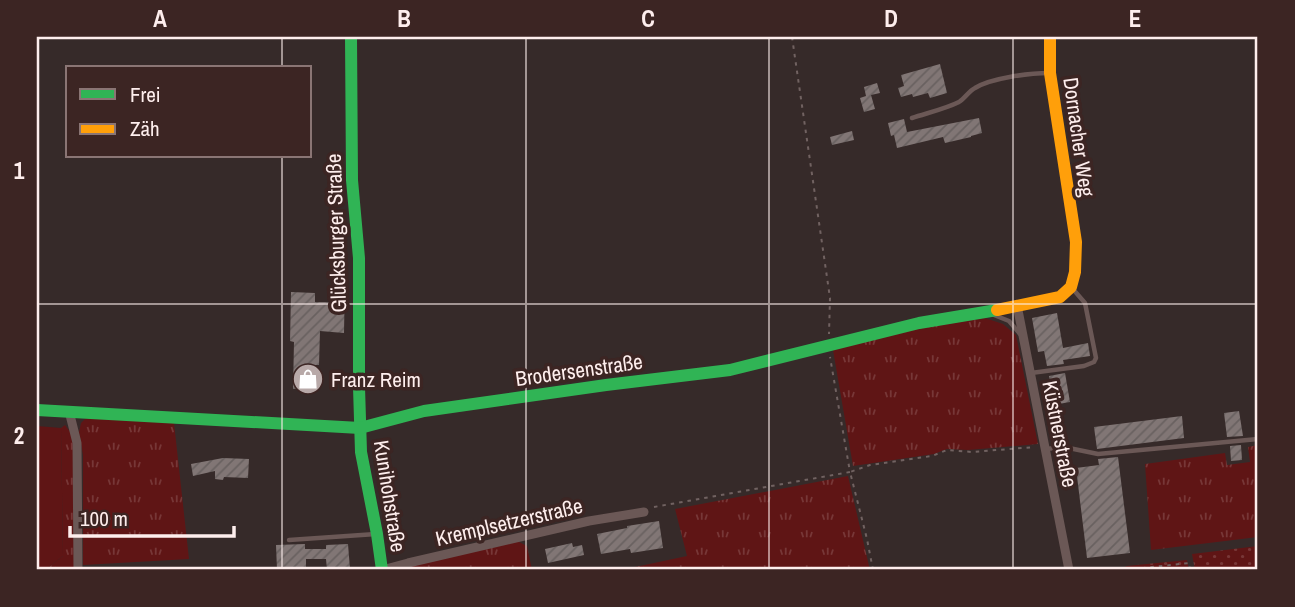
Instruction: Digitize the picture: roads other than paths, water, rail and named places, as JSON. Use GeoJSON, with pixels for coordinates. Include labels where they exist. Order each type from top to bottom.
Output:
{"type":"FeatureCollection","features":[{"type":"Feature","properties":{"kind":"street","name":"Glücksburger Straße"},"geometry":{"type":"LineString","coordinates":[[351,37],[352,180],[359,258],[360,428]]}},
{"type":"Feature","properties":{"kind":"street","name":"Dornacher Weg"},"geometry":{"type":"LineString","coordinates":[[1050,37],[1050,73],[1076,242],[1071,287]]}},
{"type":"Feature","properties":{"kind":"street","name":"Brodersenstraße"},"geometry":{"type":"LineString","coordinates":[[37,410],[360,428],[424,411],[730,370],[919,323],[1060,297],[1071,287]]}},
{"type":"Feature","properties":{"kind":"street","name":"Küstnerstraße"},"geometry":{"type":"LineString","coordinates":[[1017,305],[1069,570]]}},
{"type":"Feature","properties":{"kind":"street"},"geometry":{"type":"LineString","coordinates":[[69,411],[77,443],[78,570]]}},
{"type":"Feature","properties":{"kind":"street","name":"Kunihohstraße"},"geometry":{"type":"LineString","coordinates":[[360,428],[361,452],[382,570]]}},
{"type":"Feature","properties":{"kind":"street","name":"Kremplsetzerstraße"},"geometry":{"type":"LineString","coordinates":[[382,570],[584,522],[644,512]]}},
{"type":"Feature","properties":{"kind":"lane"},"geometry":{"type":"LineString","coordinates":[[912,118],[954,104],[977,86],[1015,76],[1050,73]]}},
{"type":"Feature","properties":{"kind":"lane"},"geometry":{"type":"LineString","coordinates":[[1030,373],[1084,366],[1094,362],[1096,358],[1085,303],[1071,287]]}},
{"type":"Feature","properties":{"kind":"lane"},"geometry":{"type":"LineString","coordinates":[[987,312],[1009,321],[1023,337]]}},
{"type":"Feature","properties":{"kind":"lane"},"geometry":{"type":"LineString","coordinates":[[1045,450],[1064,447],[1087,453],[1107,453],[1258,439]]}},
{"type":"Feature","properties":{"kind":"lane"},"geometry":{"type":"LineString","coordinates":[[289,540],[377,534]]}},
{"type":"Feature","properties":{"kind":"place","name":"Franz Reim"},"geometry":{"type":"Point","coordinates":[308,379]}}]}
